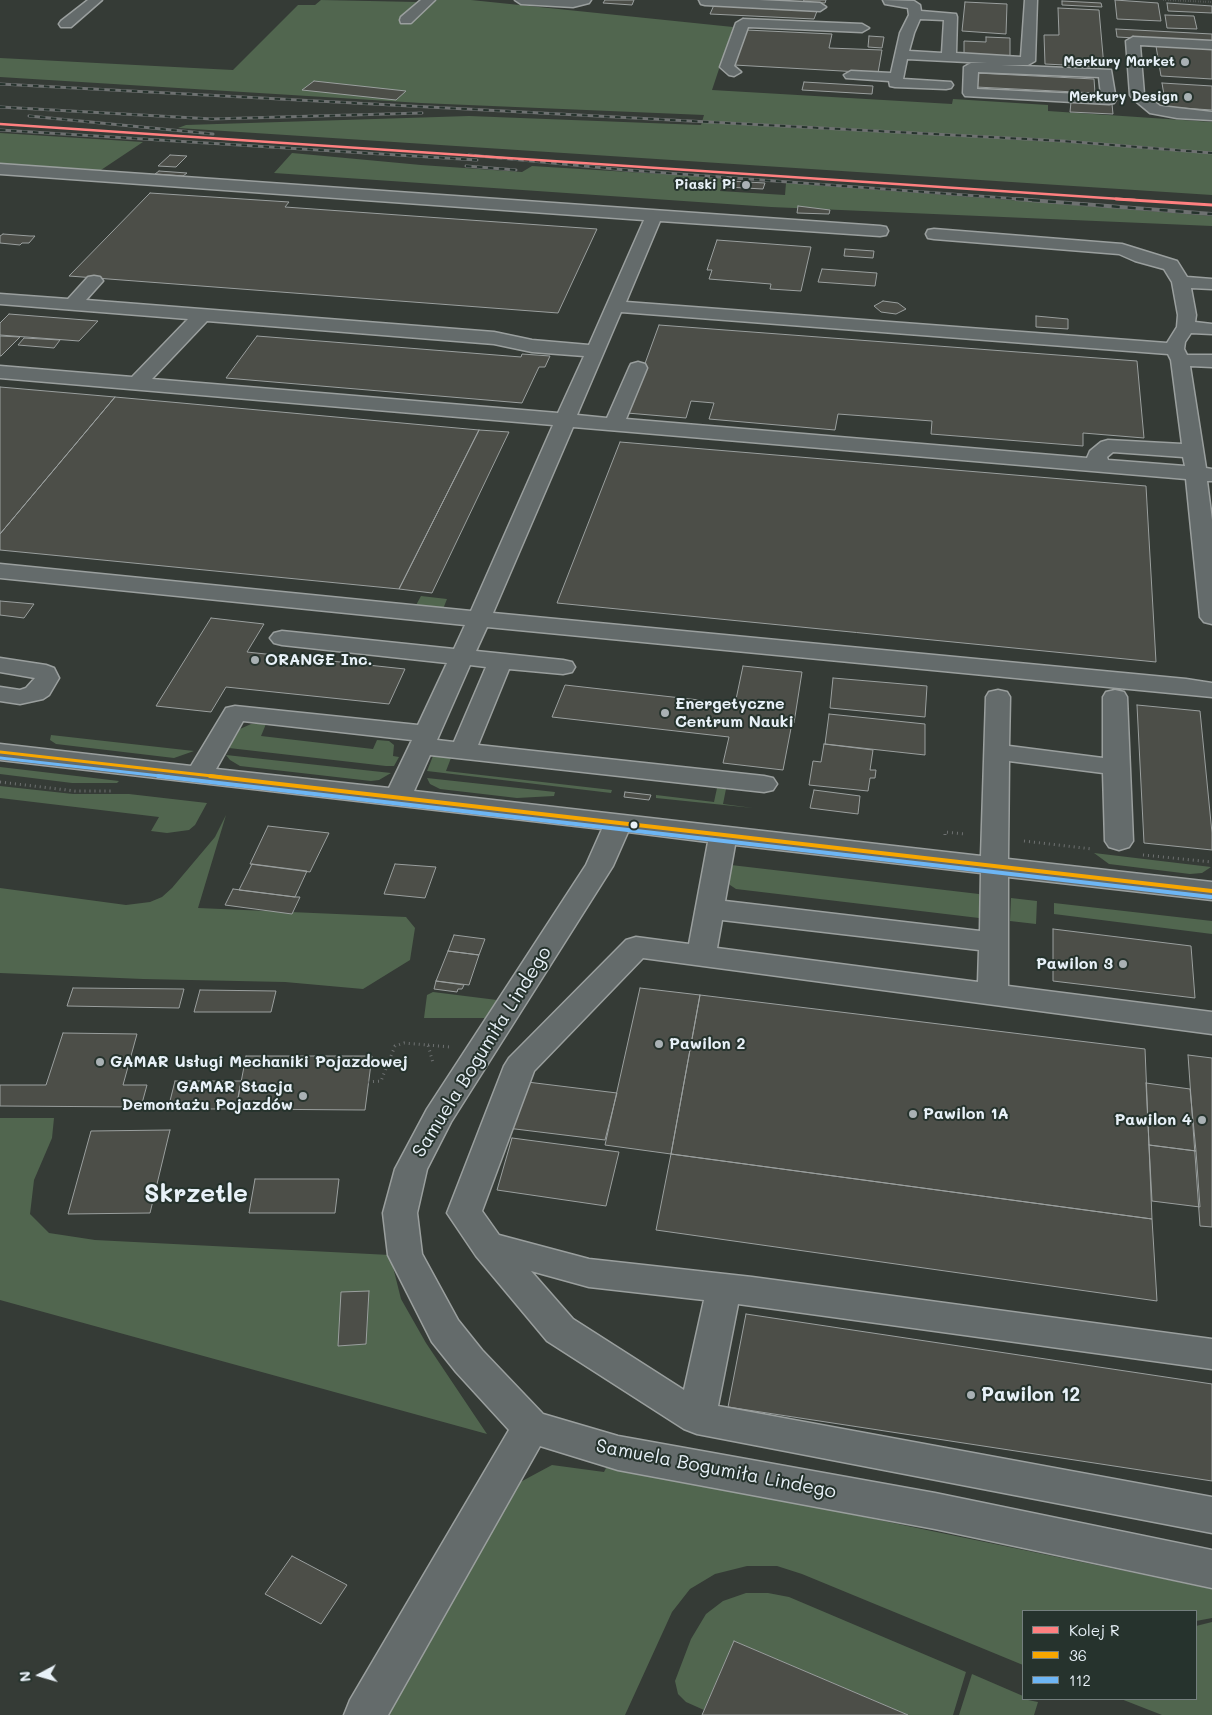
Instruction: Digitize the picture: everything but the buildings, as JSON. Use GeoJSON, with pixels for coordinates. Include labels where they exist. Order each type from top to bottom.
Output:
{"type":"FeatureCollection","features":[{"type":"Feature","properties":{"kind":"street"},"geometry":{"type":"LineString","coordinates":[[66,24],[96,0]]}},
{"type":"Feature","properties":{"kind":"street"},"geometry":{"type":"LineString","coordinates":[[406,20],[429,0]]}},
{"type":"Feature","properties":{"kind":"street"},"geometry":{"type":"LineString","coordinates":[[521,0],[573,3],[586,0]]}},
{"type":"Feature","properties":{"kind":"street"},"geometry":{"type":"LineString","coordinates":[[699,15],[705,0],[820,7]]}},
{"type":"Feature","properties":{"kind":"street"},"geometry":{"type":"LineString","coordinates":[[902,55],[948,57],[994,64],[1106,73],[1109,100],[970,93],[971,67],[994,64],[1028,61],[1031,0]]}},
{"type":"Feature","properties":{"kind":"street"},"geometry":{"type":"LineString","coordinates":[[885,2],[951,17],[948,57]]}},
{"type":"Feature","properties":{"kind":"street"},"geometry":{"type":"LineString","coordinates":[[915,10],[960,7]]}},
{"type":"Feature","properties":{"kind":"street"},"geometry":{"type":"LineString","coordinates":[[915,10],[904,32],[902,55],[895,83],[946,85]]}},
{"type":"Feature","properties":{"kind":"street"},"geometry":{"type":"LineString","coordinates":[[736,17],[772,19]]}},
{"type":"Feature","properties":{"kind":"street"},"geometry":{"type":"LineString","coordinates":[[734,72],[727,67],[743,23],[863,22],[877,31]]}},
{"type":"Feature","properties":{"kind":"street"},"geometry":{"type":"LineString","coordinates":[[904,32],[950,34]]}},
{"type":"Feature","properties":{"kind":"street"},"geometry":{"type":"LineString","coordinates":[[1212,45],[1133,41],[1137,95],[1155,110],[1177,114],[1212,116]]}},
{"type":"Feature","properties":{"kind":"street"},"geometry":{"type":"LineString","coordinates":[[851,75],[897,77]]}},
{"type":"Feature","properties":{"kind":"street"},"geometry":{"type":"LineString","coordinates":[[1,170],[650,223],[880,231]]}},
{"type":"Feature","properties":{"kind":"street"},"geometry":{"type":"LineString","coordinates":[[586,227],[650,223]]}},
{"type":"Feature","properties":{"kind":"street"},"geometry":{"type":"LineString","coordinates":[[398,798],[479,619],[650,223]]}},
{"type":"Feature","properties":{"kind":"street"},"geometry":{"type":"LineString","coordinates":[[934,234],[1122,249],[1141,257],[1171,265],[1181,282],[1187,315],[1186,327],[1176,342],[1193,451],[1204,474],[1212,612]]}},
{"type":"Feature","properties":{"kind":"street"},"geometry":{"type":"LineString","coordinates":[[72,304],[94,281]]}},
{"type":"Feature","properties":{"kind":"street"},"geometry":{"type":"LineString","coordinates":[[1181,282],[1212,284]]}},
{"type":"Feature","properties":{"kind":"street"},"geometry":{"type":"LineString","coordinates":[[0,299],[494,338],[532,346],[596,350]]}},
{"type":"Feature","properties":{"kind":"street"},"geometry":{"type":"LineString","coordinates":[[614,306],[1178,354],[1212,361]]}},
{"type":"Feature","properties":{"kind":"street"},"geometry":{"type":"LineString","coordinates":[[337,326],[350,309]]}},
{"type":"Feature","properties":{"kind":"street"},"geometry":{"type":"LineString","coordinates":[[137,384],[202,315]]}},
{"type":"Feature","properties":{"kind":"street"},"geometry":{"type":"LineString","coordinates":[[1186,327],[1212,329]]}},
{"type":"Feature","properties":{"kind":"street"},"geometry":{"type":"LineString","coordinates":[[614,425],[638,368]]}},
{"type":"Feature","properties":{"kind":"street"},"geometry":{"type":"LineString","coordinates":[[0,372],[1204,474]]}},
{"type":"Feature","properties":{"kind":"street"},"geometry":{"type":"LineString","coordinates":[[1098,466],[1097,455],[1108,446],[1193,451]]}},
{"type":"Feature","properties":{"kind":"street"},"geometry":{"type":"LineString","coordinates":[[0,571],[1212,690]]}},
{"type":"Feature","properties":{"kind":"street"},"geometry":{"type":"LineString","coordinates":[[282,638],[563,667]]}},
{"type":"Feature","properties":{"kind":"street"},"geometry":{"type":"LineString","coordinates":[[463,751],[500,661]]}},
{"type":"Feature","properties":{"kind":"street"},"geometry":{"type":"LineString","coordinates":[[0,665],[37,670],[45,673],[47,678],[40,690],[34,694],[20,696],[0,694]]}},
{"type":"Feature","properties":{"kind":"street"},"geometry":{"type":"LineString","coordinates":[[445,695],[484,699]]}},
{"type":"Feature","properties":{"kind":"street"},"geometry":{"type":"LineString","coordinates":[[993,993],[994,838],[998,697]]}},
{"type":"Feature","properties":{"kind":"street"},"geometry":{"type":"LineString","coordinates":[[1115,697],[1116,767],[1126,847]]}},
{"type":"Feature","properties":{"kind":"street"},"geometry":{"type":"LineString","coordinates":[[199,775],[236,713],[425,740],[463,751],[764,784]]}},
{"type":"Feature","properties":{"kind":"street"},"geometry":{"type":"LineString","coordinates":[[0,752],[1212,892]]}},
{"type":"Feature","properties":{"kind":"street"},"geometry":{"type":"LineString","coordinates":[[996,752],[1116,767]]}},
{"type":"Feature","properties":{"kind":"street","name":"Samuela Bogumiła Lindego"},"geometry":{"type":"LineString","coordinates":[[617,824],[609,847],[599,866],[438,1117],[411,1169],[400,1213],[405,1255],[445,1330],[469,1361],[532,1427],[618,1453],[935,1511],[1212,1569]]}},
{"type":"Feature","properties":{"kind":"street"},"geometry":{"type":"LineString","coordinates":[[701,956],[723,836]]}},
{"type":"Feature","properties":{"kind":"street"},"geometry":{"type":"LineString","coordinates":[[709,909],[994,942]]}},
{"type":"Feature","properties":{"kind":"street"},"geometry":{"type":"LineString","coordinates":[[1212,1023],[636,947],[520,1066],[464,1213],[488,1246],[560,1330],[697,1418],[1212,1515]]}},
{"type":"Feature","properties":{"kind":"street"},"geometry":{"type":"LineString","coordinates":[[488,1246],[589,1272],[724,1288],[1212,1354]]}},
{"type":"Feature","properties":{"kind":"street"},"geometry":{"type":"LineString","coordinates":[[697,1418],[724,1288]]}},
{"type":"Feature","properties":{"kind":"street"},"geometry":{"type":"LineString","coordinates":[[365,1715],[532,1427]]}},
{"type":"Feature","properties":{"kind":"path"},"geometry":{"type":"LineString","coordinates":[[1163,0],[1212,2]]}},
{"type":"Feature","properties":{"kind":"path"},"geometry":{"type":"LineString","coordinates":[[1189,0],[1212,2]]}},
{"type":"Feature","properties":{"kind":"path"},"geometry":{"type":"LineString","coordinates":[[945,832],[1094,849]]}},
{"type":"Feature","properties":{"kind":"path"},"geometry":{"type":"LineString","coordinates":[[1126,847],[1212,862]]}},
{"type":"Feature","properties":{"kind":"path"},"geometry":{"type":"LineString","coordinates":[[368,1082],[381,1081],[395,1046],[404,1043],[428,1045],[432,1062]]}},
{"type":"Feature","properties":{"kind":"green space"},"geometry":{"type":"Polygon","coordinates":[[[321,0],[417,2],[420,0],[471,0],[733,27],[712,90],[952,104],[953,99],[1048,105],[1048,111],[1212,122],[1212,195],[178,128],[186,125],[469,116],[701,125],[704,115],[421,103],[0,77],[0,58],[233,70],[298,5],[315,5],[321,0]]]}},
{"type":"Feature","properties":{"kind":"green space"},"geometry":{"type":"Polygon","coordinates":[[[0,133],[143,142],[98,172],[0,165],[0,133]]]}},
{"type":"Feature","properties":{"kind":"green space"},"geometry":{"type":"Polygon","coordinates":[[[292,153],[522,172],[532,166],[726,178],[720,191],[785,195],[786,183],[998,199],[1212,216],[1212,226],[771,207],[274,173],[292,153]]]}},
{"type":"Feature","properties":{"kind":"green space"},"geometry":{"type":"Polygon","coordinates":[[[421,596],[447,599],[443,609],[415,607],[421,596]]]}},
{"type":"Feature","properties":{"kind":"green space"},"geometry":{"type":"Polygon","coordinates":[[[251,724],[266,724],[261,736],[373,749],[377,740],[389,741],[394,745],[393,756],[399,757],[394,766],[386,766],[229,748],[240,729],[251,724]]]}},
{"type":"Feature","properties":{"kind":"green space"},"geometry":{"type":"Polygon","coordinates":[[[51,735],[194,751],[174,758],[56,744],[50,740],[51,735]]]}},
{"type":"Feature","properties":{"kind":"green space"},"geometry":{"type":"Polygon","coordinates":[[[226,755],[391,773],[379,780],[371,781],[240,766],[226,755]]]}},
{"type":"Feature","properties":{"kind":"green space"},"geometry":{"type":"Polygon","coordinates":[[[433,756],[451,758],[446,771],[612,790],[611,793],[427,771],[433,756]]]}},
{"type":"Feature","properties":{"kind":"green space"},"geometry":{"type":"Polygon","coordinates":[[[0,767],[119,781],[117,783],[72,783],[0,774],[0,767]]]}},
{"type":"Feature","properties":{"kind":"green space"},"geometry":{"type":"Polygon","coordinates":[[[427,778],[555,792],[554,796],[517,798],[440,789],[430,784],[427,778]]]}},
{"type":"Feature","properties":{"kind":"green space"},"geometry":{"type":"Polygon","coordinates":[[[0,786],[73,794],[129,794],[207,803],[195,825],[189,830],[167,833],[151,831],[159,817],[0,798],[0,786]]]}},
{"type":"Feature","properties":{"kind":"green space"},"geometry":{"type":"Polygon","coordinates":[[[717,788],[726,789],[723,804],[753,808],[656,798],[656,795],[714,802],[717,788]]]}},
{"type":"Feature","properties":{"kind":"green space"},"geometry":{"type":"Polygon","coordinates":[[[226,815],[198,908],[406,917],[415,928],[410,960],[363,989],[285,982],[0,973],[0,888],[126,905],[150,902],[162,897],[172,888],[215,837],[226,815]]]}},
{"type":"Feature","properties":{"kind":"green space"},"geometry":{"type":"Polygon","coordinates":[[[1094,853],[1211,867],[1202,873],[1190,874],[1109,864],[1094,853]]]}},
{"type":"Feature","properties":{"kind":"green space"},"geometry":{"type":"Polygon","coordinates":[[[731,865],[979,894],[981,898],[979,918],[736,889],[727,880],[731,865]]]}},
{"type":"Feature","properties":{"kind":"green space"},"geometry":{"type":"Polygon","coordinates":[[[1011,898],[1037,901],[1036,924],[1010,921],[1011,898]]]}},
{"type":"Feature","properties":{"kind":"green space"},"geometry":{"type":"Polygon","coordinates":[[[1054,903],[1212,921],[1212,934],[1054,914],[1054,903]]]}},
{"type":"Feature","properties":{"kind":"green space"},"geometry":{"type":"Polygon","coordinates":[[[433,992],[497,1000],[485,1018],[424,1018],[427,995],[433,992]]]}},
{"type":"Feature","properties":{"kind":"green space"},"geometry":{"type":"Polygon","coordinates":[[[0,1118],[54,1118],[52,1138],[34,1180],[30,1214],[49,1233],[95,1240],[390,1255],[401,1299],[426,1343],[487,1434],[0,1300],[0,1118]]]}},
{"type":"Feature","properties":{"kind":"green space"},"geometry":{"type":"Polygon","coordinates":[[[608,1464],[1212,1589],[1212,1618],[1197,1621],[1197,1610],[1022,1610],[1022,1665],[802,1574],[777,1566],[747,1566],[715,1574],[690,1589],[672,1612],[625,1715],[372,1715],[498,1494],[552,1465],[604,1472],[608,1464]]]}},
{"type":"Feature","properties":{"kind":"green space"},"geometry":{"type":"Polygon","coordinates":[[[746,1593],[768,1593],[789,1597],[966,1672],[953,1715],[908,1715],[734,1641],[704,1710],[686,1702],[678,1694],[675,1681],[691,1639],[706,1614],[723,1601],[746,1593]]]}},
{"type":"Feature","properties":{"kind":"green space"},"geometry":{"type":"Polygon","coordinates":[[[1212,1622],[1212,1715],[1162,1715],[1124,1700],[1197,1700],[1197,1626],[1212,1622]]]}},
{"type":"Feature","properties":{"kind":"green space"},"geometry":{"type":"Polygon","coordinates":[[[972,1674],[1022,1696],[1022,1700],[1038,1702],[1034,1715],[959,1715],[972,1674]]]}},
{"type":"Feature","properties":{"kind":"railway"},"geometry":{"type":"LineString","coordinates":[[0,84],[1063,141],[1212,153]]}},
{"type":"Feature","properties":{"kind":"railway"},"geometry":{"type":"LineString","coordinates":[[0,107],[212,119],[422,113]]}},
{"type":"Feature","properties":{"kind":"railway"},"geometry":{"type":"LineString","coordinates":[[29,116],[213,134]]}},
{"type":"Feature","properties":{"kind":"railway"},"geometry":{"type":"LineString","coordinates":[[0,130],[477,160]]}},
{"type":"Feature","properties":{"kind":"railway"},"geometry":{"type":"LineString","coordinates":[[469,155],[626,170],[1032,200]]}},
{"type":"Feature","properties":{"kind":"railway"},"geometry":{"type":"LineString","coordinates":[[466,166],[516,170]]}},
{"type":"Feature","properties":{"kind":"railway"},"geometry":{"type":"LineString","coordinates":[[1016,199],[1212,214]]}},
{"type":"Feature","properties":{"kind":"rail line","name":"R"},"geometry":{"type":"LineString","coordinates":[[0,124],[1212,205]]}},
{"type":"Feature","properties":{"kind":"transit line","name":"36"},"geometry":{"type":"LineString","coordinates":[[0,752],[1212,891]]}},
{"type":"Feature","properties":{"kind":"transit line","name":"112"},"geometry":{"type":"LineString","coordinates":[[0,758],[1211,897]]}},
{"type":"Feature","properties":{"kind":"place","name":"Merkury Market"},"geometry":{"type":"Point","coordinates":[1185,62]}},
{"type":"Feature","properties":{"kind":"place","name":"Merkury Design"},"geometry":{"type":"Point","coordinates":[1188,97]}},
{"type":"Feature","properties":{"kind":"place","name":"Piaski Pi"},"geometry":{"type":"Point","coordinates":[746,185]}},
{"type":"Feature","properties":{"kind":"place","name":"ORANGE Inc."},"geometry":{"type":"Point","coordinates":[255,660]}},
{"type":"Feature","properties":{"kind":"place","name":"Energetyczne Centrum Nauki"},"geometry":{"type":"Point","coordinates":[665,713]}},
{"type":"Feature","properties":{"kind":"place","name":"Pawilon 3"},"geometry":{"type":"Point","coordinates":[1123,964]}},
{"type":"Feature","properties":{"kind":"place","name":"Pawilon 2"},"geometry":{"type":"Point","coordinates":[659,1044]}},
{"type":"Feature","properties":{"kind":"place","name":"GAMAR Usługi Mechaniki Pojazdowej"},"geometry":{"type":"Point","coordinates":[100,1062]}},
{"type":"Feature","properties":{"kind":"place","name":"GAMAR Stacja Demontażu Pojazdów"},"geometry":{"type":"Point","coordinates":[303,1096]}},
{"type":"Feature","properties":{"kind":"place","name":"Pawilon 1A"},"geometry":{"type":"Point","coordinates":[913,1114]}},
{"type":"Feature","properties":{"kind":"place","name":"Pawilon 4"},"geometry":{"type":"Point","coordinates":[1202,1120]}},
{"type":"Feature","properties":{"kind":"place","name":"Pawilon 12"},"geometry":{"type":"Point","coordinates":[971,1395]}},
{"type":"Feature","properties":{"kind":"district","name":"Skrzetle"},"geometry":{"type":"Point","coordinates":[196,1194]}}]}
